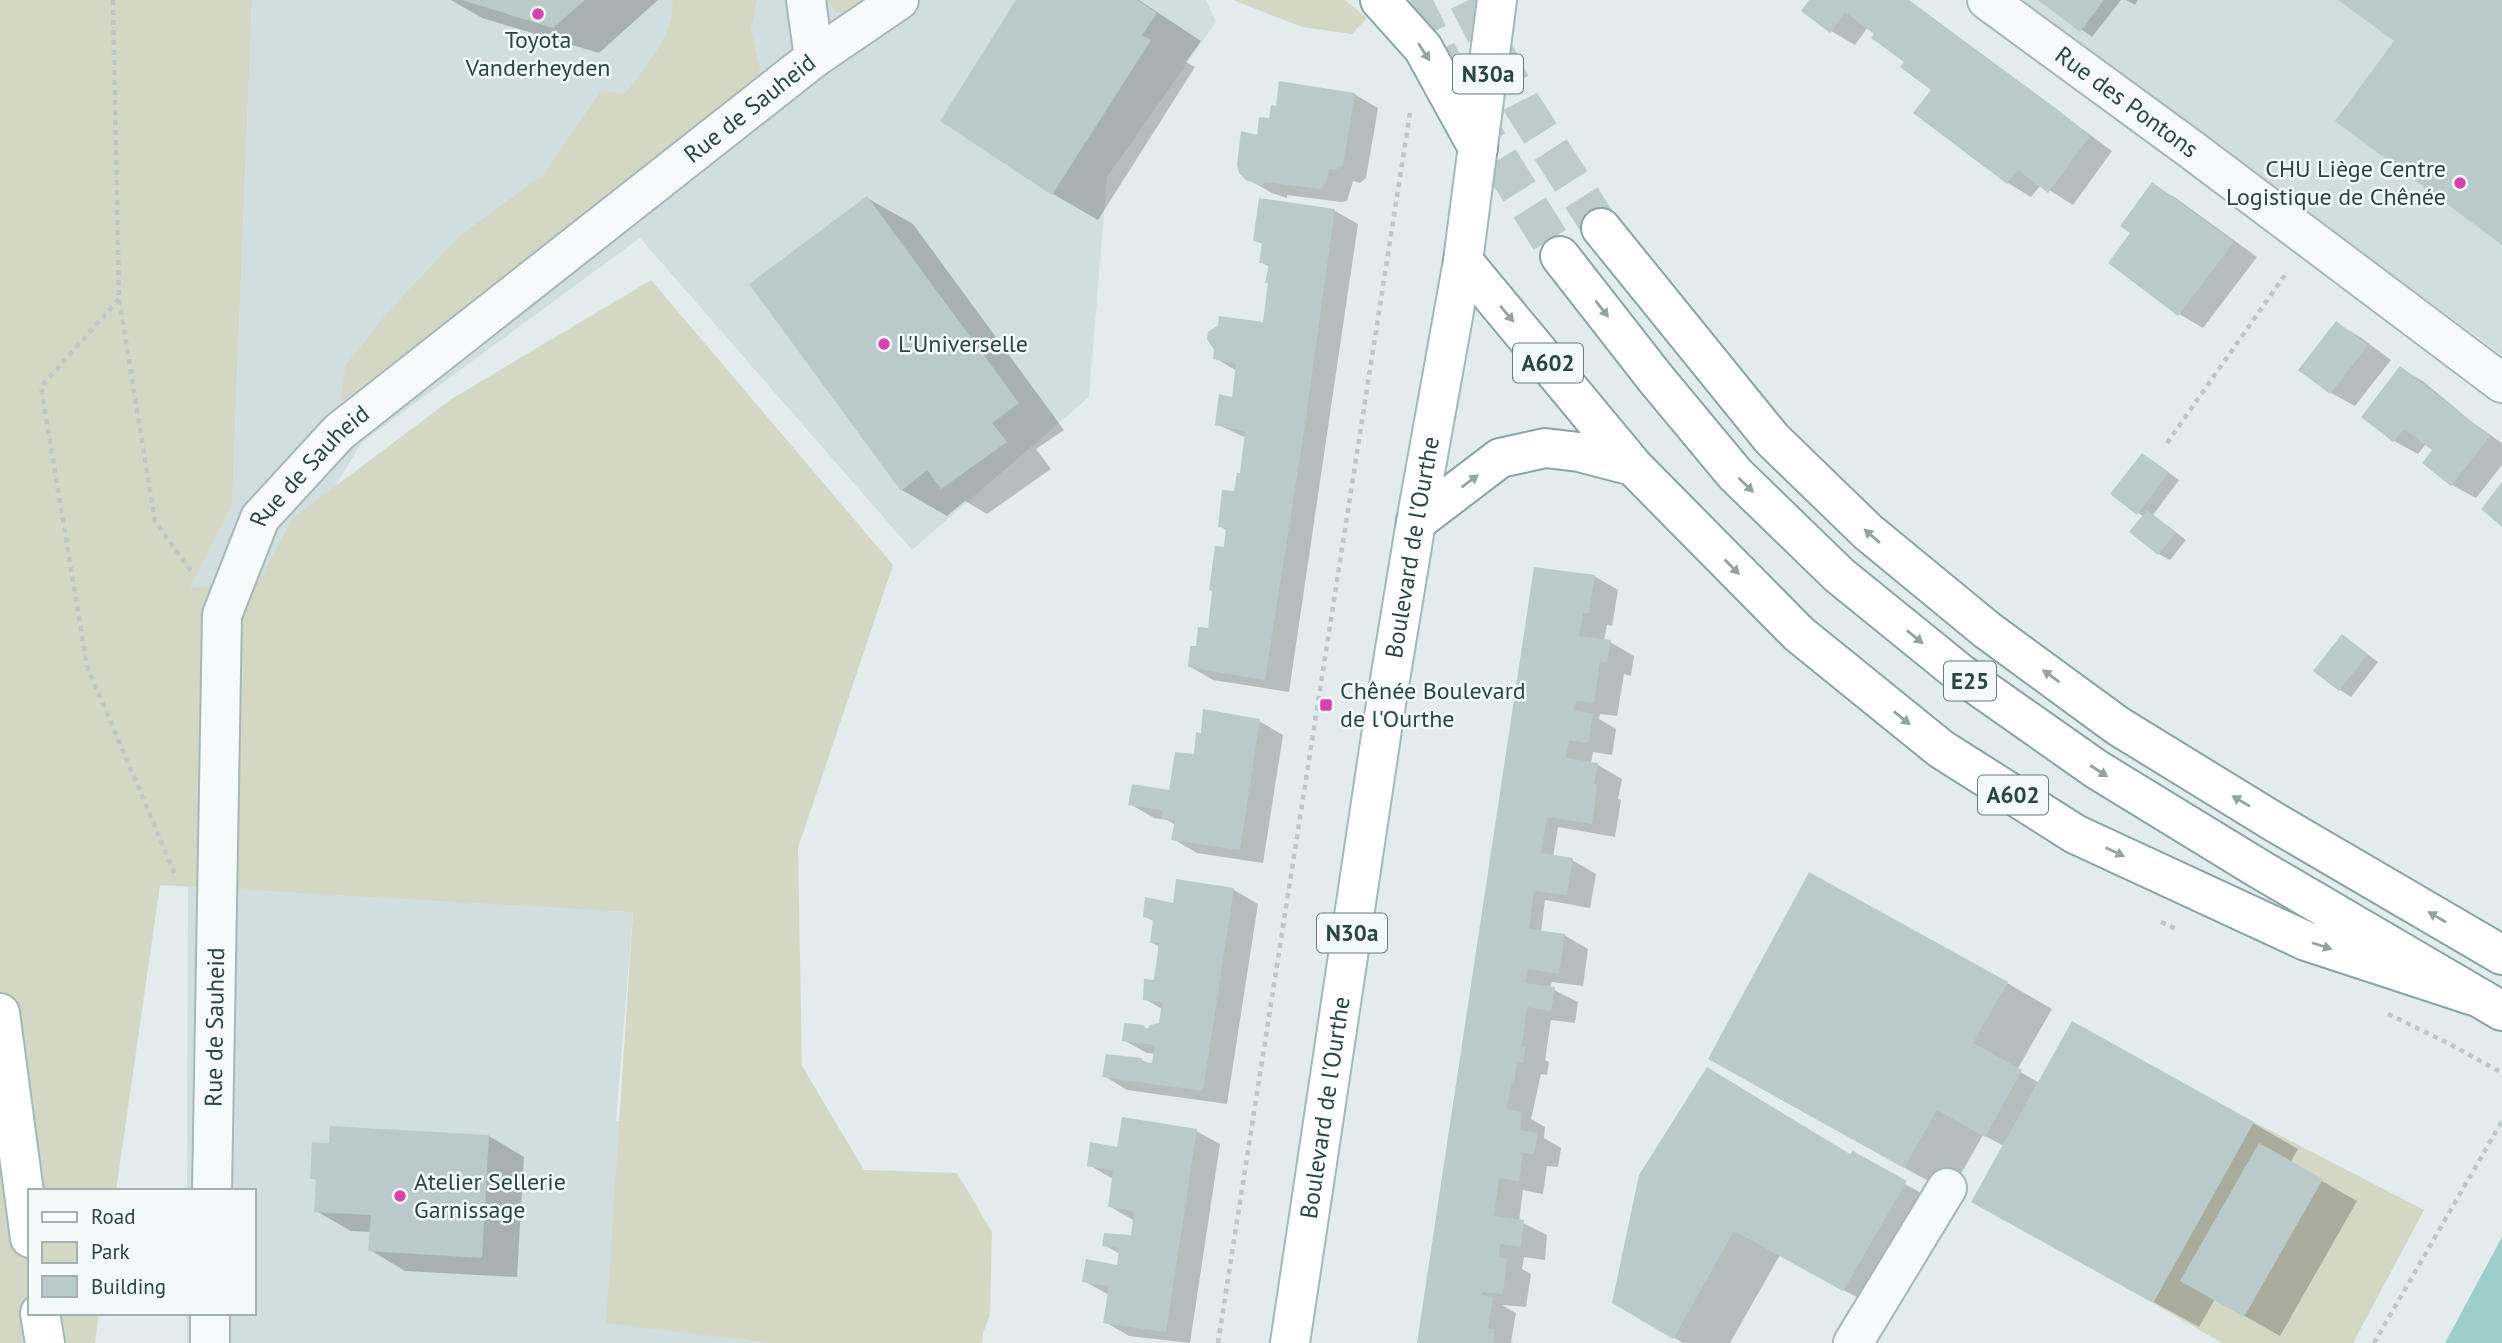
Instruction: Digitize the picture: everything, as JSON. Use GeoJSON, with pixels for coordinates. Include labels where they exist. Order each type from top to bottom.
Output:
{"type":"FeatureCollection","features":[{"type":"Feature","properties":{"kind":"main road"},"geometry":{"type":"LineString","coordinates":[[1380,0],[1423,48],[1478,148]]}},
{"type":"Feature","properties":{"kind":"main road","name":"Boulevard de l'Ourthe"},"geometry":{"type":"LineString","coordinates":[[1290,1343],[1416,522],[1463,261],[1497,0]]}},
{"type":"Feature","properties":{"kind":"main road","name":"E25"},"geometry":{"type":"LineString","coordinates":[[1601,228],[1772,439],[1868,532],[1987,630],[2118,726],[2276,823],[2499,953]]}},
{"type":"Feature","properties":{"kind":"main road","name":"E25"},"geometry":{"type":"LineString","coordinates":[[1559,256],[1735,474],[1839,575],[1961,674],[2096,769],[2261,870],[2488,1003]]}},
{"type":"Feature","properties":{"kind":"main road","name":"A602"},"geometry":{"type":"LineString","coordinates":[[1463,261],[1633,466],[1799,635],[1941,748],[2064,827],[2306,941],[2488,1003]]}},
{"type":"Feature","properties":{"kind":"main road"},"geometry":{"type":"LineString","coordinates":[[1416,522],[1500,458],[1545,448],[1579,452],[1633,466]]}},
{"type":"Feature","properties":{"kind":"main road"},"geometry":{"type":"LineString","coordinates":[[0,1013],[28,1223]]}},
{"type":"Feature","properties":{"kind":"main road"},"geometry":{"type":"LineString","coordinates":[[40,1315],[45,1343]]}},
{"type":"Feature","properties":{"kind":"street"},"geometry":{"type":"LineString","coordinates":[[806,0],[814,58]]}},
{"type":"Feature","properties":{"kind":"street","name":"Rue de Sauheid"},"geometry":{"type":"LineString","coordinates":[[212,1189],[222,615],[260,518],[339,432],[814,58],[899,0]]}},
{"type":"Feature","properties":{"kind":"street","name":"Rue des Pontons"},"geometry":{"type":"LineString","coordinates":[[1987,0],[2502,383]]}},
{"type":"Feature","properties":{"kind":"street"},"geometry":{"type":"LineString","coordinates":[[1853,1343],[1947,1188]]}},
{"type":"Feature","properties":{"kind":"street"},"geometry":{"type":"LineString","coordinates":[[210,1315],[210,1343]]}},
{"type":"Feature","properties":{"kind":"path"},"geometry":{"type":"LineString","coordinates":[[113,0],[119,299],[155,521],[222,615]]}},
{"type":"Feature","properties":{"kind":"path"},"geometry":{"type":"LineString","coordinates":[[1218,1343],[1409,132],[1409,105]]}},
{"type":"Feature","properties":{"kind":"path"},"geometry":{"type":"LineString","coordinates":[[2167,443],[2312,240]]}},
{"type":"Feature","properties":{"kind":"path"},"geometry":{"type":"LineString","coordinates":[[119,299],[41,387],[87,666],[178,880]]}},
{"type":"Feature","properties":{"kind":"path"},"geometry":{"type":"LineString","coordinates":[[2450,1044],[2502,1073]]}},
{"type":"Feature","properties":{"kind":"path"},"geometry":{"type":"LineString","coordinates":[[2374,1343],[2502,1121]]}},
{"type":"Feature","properties":{"kind":"shaded area"},"geometry":{"type":"Polygon","coordinates":[[[252,0],[1206,0],[1216,22],[1107,177],[1089,397],[912,550],[640,238],[362,442],[248,632],[633,912],[616,1121],[712,1136],[713,1336],[763,1343],[187,1343],[187,1315],[256,1315],[256,1189],[187,1189],[189,589],[232,505],[252,0]]]}},
{"type":"Feature","properties":{"kind":"shaded area"},"geometry":{"type":"Polygon","coordinates":[[[2016,0],[2502,0],[2502,355],[2016,0]]]}},
{"type":"Feature","properties":{"kind":"green space"},"geometry":{"type":"Polygon","coordinates":[[[0,0],[252,0],[232,505],[190,588],[260,579],[293,518],[450,400],[651,280],[893,565],[798,848],[802,1066],[864,1170],[957,1173],[992,1232],[990,1315],[982,1343],[768,1343],[606,1323],[633,912],[160,885],[116,1189],[28,1189],[28,1315],[99,1315],[95,1343],[0,1343],[0,0]]]}},
{"type":"Feature","properties":{"kind":"green space"},"geometry":{"type":"Polygon","coordinates":[[[672,0],[757,0],[751,29],[763,82],[341,402],[345,366],[388,312],[459,236],[543,175],[601,91],[625,94],[664,37],[672,12],[672,0]]]}},
{"type":"Feature","properties":{"kind":"green space"},"geometry":{"type":"Polygon","coordinates":[[[827,0],[877,0],[857,15],[836,12],[827,0]]]}},
{"type":"Feature","properties":{"kind":"green space"},"geometry":{"type":"Polygon","coordinates":[[[1233,0],[1345,0],[1367,18],[1352,34],[1302,27],[1233,0]]]}},
{"type":"Feature","properties":{"kind":"green space"},"geometry":{"type":"Polygon","coordinates":[[[2254,1122],[2424,1210],[2353,1343],[2222,1343],[2153,1303],[2254,1122]]]}},
{"type":"Feature","properties":{"kind":"water"},"geometry":{"type":"Polygon","coordinates":[[[2502,1237],[2502,1343],[2445,1343],[2502,1237]]]}},
{"type":"Feature","properties":{"kind":"building","name":"Toyota Vanderheyden"},"geometry":{"type":"Polygon","coordinates":[[[462,0],[585,0],[553,28],[462,0]]]}},
{"type":"Feature","properties":{"kind":"building"},"geometry":{"type":"Polygon","coordinates":[[[1016,0],[1137,0],[1157,13],[1142,35],[1151,40],[1052,195],[940,121],[1016,0]]]}},
{"type":"Feature","properties":{"kind":"building"},"geometry":{"type":"Polygon","coordinates":[[[1809,0],[1909,0],[2090,136],[2048,193],[2018,170],[2007,184],[1913,113],[1931,90],[1900,67],[1904,62],[1871,38],[1874,34],[1845,12],[1830,33],[1801,11],[1809,0]]]}},
{"type":"Feature","properties":{"kind":"building"},"geometry":{"type":"Polygon","coordinates":[[[2038,0],[2104,0],[2080,32],[2038,0]]]}},
{"type":"Feature","properties":{"kind":"building","name":"CHU Liège Centre Logistique de Chênée"},"geometry":{"type":"Polygon","coordinates":[[[2338,0],[2502,0],[2502,245],[2335,121],[2394,41],[2338,0]]]}},
{"type":"Feature","properties":{"kind":"building"},"geometry":{"type":"Polygon","coordinates":[[[1279,81],[1355,93],[1343,165],[1335,170],[1329,169],[1326,183],[1321,189],[1264,182],[1263,186],[1246,180],[1239,173],[1237,165],[1241,131],[1257,135],[1259,117],[1269,118],[1271,105],[1276,106],[1279,81]]]}},
{"type":"Feature","properties":{"kind":"building"},"geometry":{"type":"Polygon","coordinates":[[[2152,182],[2234,242],[2178,316],[2108,263],[2130,233],[2120,226],[2152,182]]]}},
{"type":"Feature","properties":{"kind":"building","name":"L'Universelle"},"geometry":{"type":"Polygon","coordinates":[[[867,196],[1019,403],[992,423],[1007,442],[941,489],[927,470],[901,491],[749,284],[867,196]]]}},
{"type":"Feature","properties":{"kind":"building"},"geometry":{"type":"Polygon","coordinates":[[[1259,198],[1335,209],[1265,680],[1188,667],[1190,646],[1196,646],[1198,627],[1208,628],[1212,591],[1209,590],[1215,546],[1224,547],[1226,528],[1218,527],[1222,490],[1234,491],[1237,473],[1240,473],[1245,431],[1215,425],[1219,394],[1232,397],[1236,364],[1213,359],[1214,350],[1207,339],[1208,332],[1218,325],[1219,316],[1263,322],[1269,264],[1259,263],[1262,243],[1253,241],[1259,198]]]}},
{"type":"Feature","properties":{"kind":"building"},"geometry":{"type":"Polygon","coordinates":[[[2336,321],[2368,345],[2330,394],[2298,370],[2336,321]]]}},
{"type":"Feature","properties":{"kind":"building"},"geometry":{"type":"Polygon","coordinates":[[[2400,366],[2490,436],[2451,486],[2422,463],[2432,450],[2404,429],[2393,442],[2361,417],[2400,366]]]}},
{"type":"Feature","properties":{"kind":"building"},"geometry":{"type":"Polygon","coordinates":[[[2142,453],[2169,472],[2137,515],[2110,494],[2142,453]]]}},
{"type":"Feature","properties":{"kind":"building"},"geometry":{"type":"Polygon","coordinates":[[[2502,482],[2502,527],[2481,509],[2502,482]]]}},
{"type":"Feature","properties":{"kind":"building"},"geometry":{"type":"Polygon","coordinates":[[[2147,510],[2176,532],[2158,555],[2129,532],[2147,510]]]}},
{"type":"Feature","properties":{"kind":"building"},"geometry":{"type":"Polygon","coordinates":[[[1534,567],[1595,575],[1589,613],[1583,613],[1579,636],[1611,640],[1607,663],[1600,661],[1594,703],[1576,701],[1574,711],[1593,713],[1588,743],[1569,740],[1566,758],[1598,763],[1592,824],[1547,817],[1541,853],[1573,858],[1567,895],[1534,891],[1529,929],[1565,934],[1559,974],[1528,969],[1525,983],[1555,987],[1551,1011],[1527,1007],[1522,1046],[1526,1046],[1523,1063],[1517,1061],[1514,1084],[1511,1083],[1507,1109],[1522,1112],[1520,1130],[1538,1133],[1534,1154],[1523,1153],[1519,1181],[1499,1178],[1494,1216],[1524,1220],[1521,1247],[1500,1244],[1499,1257],[1507,1259],[1503,1294],[1482,1292],[1481,1295],[1493,1297],[1488,1329],[1495,1330],[1493,1343],[1417,1343],[1534,567]]]}},
{"type":"Feature","properties":{"kind":"building"},"geometry":{"type":"Polygon","coordinates":[[[2342,634],[2368,654],[2339,691],[2313,671],[2342,634]]]}},
{"type":"Feature","properties":{"kind":"building"},"geometry":{"type":"Polygon","coordinates":[[[1203,709],[1260,719],[1240,850],[1171,840],[1175,820],[1161,819],[1162,810],[1128,805],[1132,784],[1169,790],[1175,752],[1194,754],[1196,732],[1201,733],[1203,709]]]}},
{"type":"Feature","properties":{"kind":"building"},"geometry":{"type":"Polygon","coordinates":[[[1809,872],[2008,982],[1973,1043],[2022,1070],[1985,1137],[1937,1110],[1904,1168],[1708,1059],[1809,872]]]}},
{"type":"Feature","properties":{"kind":"building"},"geometry":{"type":"Polygon","coordinates":[[[1176,879],[1234,888],[1203,1091],[1102,1077],[1106,1054],[1141,1058],[1143,1062],[1152,1063],[1155,1045],[1122,1041],[1124,1023],[1143,1025],[1147,1030],[1150,1025],[1159,1023],[1162,1002],[1143,1000],[1144,979],[1154,980],[1159,943],[1150,943],[1153,919],[1143,917],[1145,897],[1173,903],[1176,879]]]}},
{"type":"Feature","properties":{"kind":"building"},"geometry":{"type":"Polygon","coordinates":[[[2072,1021],[2254,1122],[2153,1303],[1971,1202],[2072,1021]]]}},
{"type":"Feature","properties":{"kind":"building"},"geometry":{"type":"Polygon","coordinates":[[[1707,1067],[1850,1154],[1853,1151],[1907,1181],[1843,1291],[1734,1231],[1673,1339],[1612,1303],[1639,1175],[1707,1067]]]}},
{"type":"Feature","properties":{"kind":"building"},"geometry":{"type":"Polygon","coordinates":[[[1122,1117],[1197,1129],[1166,1332],[1103,1323],[1109,1286],[1082,1282],[1086,1259],[1117,1265],[1119,1248],[1102,1246],[1104,1233],[1131,1235],[1134,1211],[1108,1207],[1113,1171],[1087,1166],[1090,1142],[1117,1147],[1122,1117]]]}},
{"type":"Feature","properties":{"kind":"building","name":"Atelier Sellerie Garnissage"},"geometry":{"type":"Polygon","coordinates":[[[330,1126],[489,1135],[482,1258],[368,1251],[371,1215],[314,1212],[316,1179],[310,1179],[312,1142],[329,1143],[330,1126]]]}},
{"type":"Feature","properties":{"kind":"building"},"geometry":{"type":"Polygon","coordinates":[[[2259,1143],[2323,1179],[2244,1317],[2180,1281],[2259,1143]]]}},
{"type":"Feature","properties":{"kind":"tunnel"},"geometry":{"type":"LineString","coordinates":[[1412,0],[1442,61]]}},
{"type":"Feature","properties":{"kind":"tunnel"},"geometry":{"type":"LineString","coordinates":[[1468,0],[1521,103],[1601,228]]}},
{"type":"Feature","properties":{"kind":"tunnel"},"geometry":{"type":"LineString","coordinates":[[1469,111],[1560,256]]}},
{"type":"Feature","properties":{"kind":"place","name":"Toyota Vanderheyden"},"geometry":{"type":"Point","coordinates":[538,14]}},
{"type":"Feature","properties":{"kind":"place","name":"CHU Liège Centre Logistique de Chênée"},"geometry":{"type":"Point","coordinates":[2460,183]}},
{"type":"Feature","properties":{"kind":"place","name":"L'Universelle"},"geometry":{"type":"Point","coordinates":[884,344]}},
{"type":"Feature","properties":{"kind":"place","name":"Chênée Boulevard de l'Ourthe"},"geometry":{"type":"Point","coordinates":[1326,705]}},
{"type":"Feature","properties":{"kind":"place","name":"Atelier Sellerie Garnissage"},"geometry":{"type":"Point","coordinates":[400,1196]}}]}
